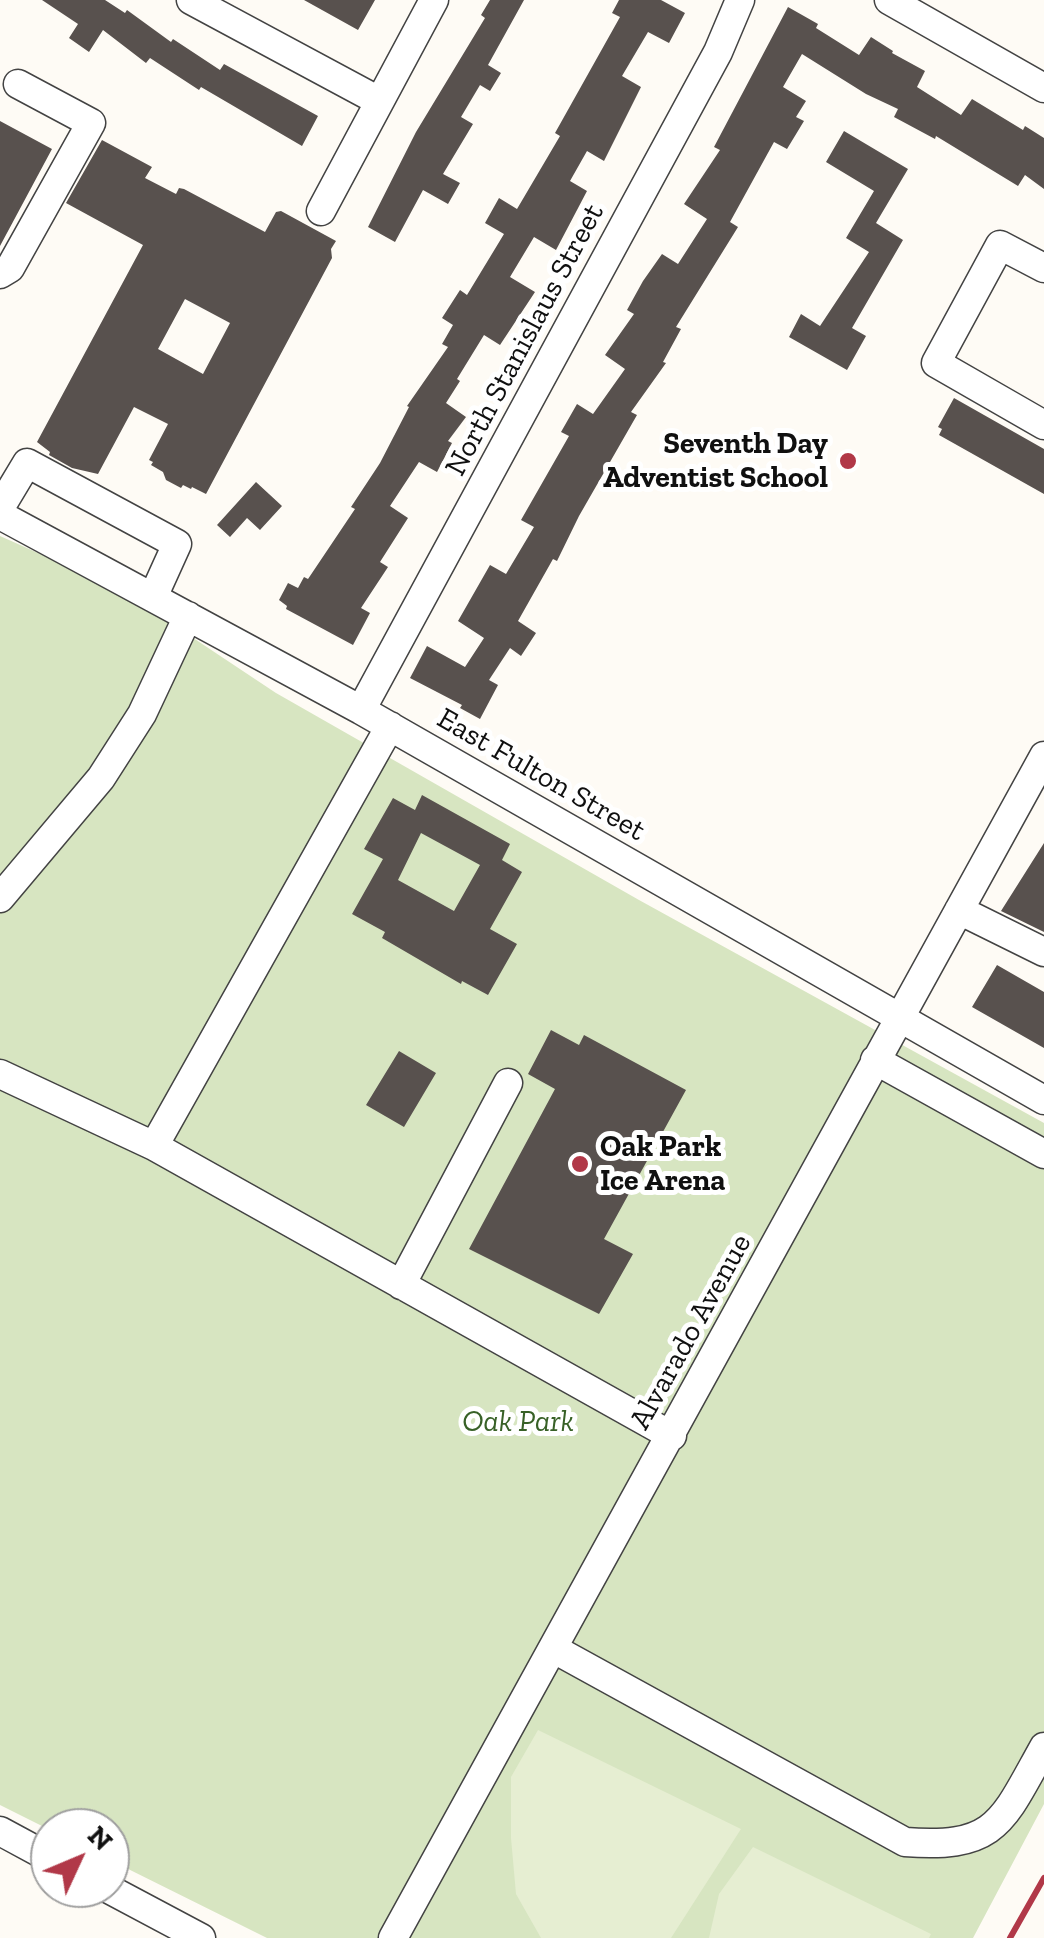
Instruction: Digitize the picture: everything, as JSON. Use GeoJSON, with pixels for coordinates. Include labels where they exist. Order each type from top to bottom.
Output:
{"type":"FeatureCollection","features":[{"type":"Feature","properties":{"kind":"street"},"geometry":{"type":"LineString","coordinates":[[191,0],[379,101]]}},
{"type":"Feature","properties":{"kind":"street"},"geometry":{"type":"LineString","coordinates":[[321,212],[434,0]]}},
{"type":"Feature","properties":{"kind":"street","name":"North Stanislaus Street"},"geometry":{"type":"LineString","coordinates":[[361,710],[718,52],[740,0]]}},
{"type":"Feature","properties":{"kind":"street"},"geometry":{"type":"LineString","coordinates":[[889,0],[1044,88]]}},
{"type":"Feature","properties":{"kind":"street"},"geometry":{"type":"LineString","coordinates":[[0,274],[10,268],[91,123],[18,84]]}},
{"type":"Feature","properties":{"kind":"street"},"geometry":{"type":"LineString","coordinates":[[1044,268],[1000,245],[936,363],[1044,426]]}},
{"type":"Feature","properties":{"kind":"street"},"geometry":{"type":"LineString","coordinates":[[0,511],[27,463],[178,544],[153,598]]}},
{"type":"Feature","properties":{"kind":"street","name":"East Fulton Street"},"geometry":{"type":"LineString","coordinates":[[0,511],[390,726],[1044,1100]]}},
{"type":"Feature","properties":{"kind":"street"},"geometry":{"type":"LineString","coordinates":[[0,898],[101,778],[142,714],[188,616]]}},
{"type":"Feature","properties":{"kind":"street"},"geometry":{"type":"LineString","coordinates":[[154,1146],[390,726]]}},
{"type":"Feature","properties":{"kind":"street","name":"Alvarado Avenue"},"geometry":{"type":"LineString","coordinates":[[393,1938],[1043,760]]}},
{"type":"Feature","properties":{"kind":"street"},"geometry":{"type":"LineString","coordinates":[[960,910],[1044,952]]}},
{"type":"Feature","properties":{"kind":"street"},"geometry":{"type":"LineString","coordinates":[[875,1060],[1044,1154]]}},
{"type":"Feature","properties":{"kind":"street"},"geometry":{"type":"LineString","coordinates":[[0,1074],[154,1146],[672,1436]]}},
{"type":"Feature","properties":{"kind":"street"},"geometry":{"type":"LineString","coordinates":[[402,1285],[508,1084]]}},
{"type":"Feature","properties":{"kind":"street"},"geometry":{"type":"LineString","coordinates":[[554,1649],[904,1842],[944,1845],[992,1830],[1044,1747]]}},
{"type":"Feature","properties":{"kind":"street"},"geometry":{"type":"LineString","coordinates":[[0,1831],[30,1847]]}},
{"type":"Feature","properties":{"kind":"street"},"geometry":{"type":"LineString","coordinates":[[130,1900],[201,1938]]}},
{"type":"Feature","properties":{"kind":"green space","name":"Oak Park"},"geometry":{"type":"Polygon","coordinates":[[[0,536],[121,590],[276,693],[639,900],[1044,1123],[1044,1804],[973,1938],[267,1938],[130,1870],[130,1808],[30,1808],[30,1820],[0,1805],[0,536]]]}},
{"type":"Feature","properties":{"kind":"green space"},"geometry":{"type":"Polygon","coordinates":[[[538,1730],[741,1829],[671,1938],[541,1938],[516,1894],[511,1838],[511,1777],[538,1730]]]}},
{"type":"Feature","properties":{"kind":"green space"},"geometry":{"type":"Polygon","coordinates":[[[753,1847],[931,1934],[929,1938],[709,1938],[719,1894],[753,1847]]]}},
{"type":"Feature","properties":{"kind":"building"},"geometry":{"type":"Polygon","coordinates":[[[42,0],[105,0],[220,70],[224,64],[318,116],[302,146],[201,87],[199,90],[150,58],[146,63],[103,30],[89,52],[69,38],[78,24],[42,0]]]}},
{"type":"Feature","properties":{"kind":"building"},"geometry":{"type":"Polygon","coordinates":[[[304,0],[375,0],[358,30],[304,0]]]}},
{"type":"Feature","properties":{"kind":"building"},"geometry":{"type":"Polygon","coordinates":[[[490,0],[524,0],[488,65],[501,73],[490,91],[480,85],[461,117],[473,124],[443,174],[460,183],[448,204],[423,190],[395,242],[368,227],[416,132],[485,18],[481,15],[490,0]]]}},
{"type":"Feature","properties":{"kind":"building"},"geometry":{"type":"Polygon","coordinates":[[[619,0],[661,0],[685,13],[669,43],[648,32],[622,76],[641,87],[604,161],[587,151],[570,181],[587,191],[556,250],[534,237],[510,277],[535,292],[500,345],[484,335],[457,379],[460,381],[446,403],[466,417],[448,441],[452,443],[437,472],[419,462],[390,506],[408,518],[380,562],[388,567],[361,608],[370,613],[353,645],[286,609],[279,600],[288,583],[298,588],[304,577],[308,579],[355,509],[351,507],[380,463],[407,406],[448,347],[442,344],[453,325],[442,318],[460,290],[467,295],[504,234],[485,223],[499,198],[517,209],[560,136],[555,133],[620,17],[612,13],[619,0]]]}},
{"type":"Feature","properties":{"kind":"building"},"geometry":{"type":"Polygon","coordinates":[[[788,7],[859,55],[871,37],[925,71],[917,87],[961,115],[972,99],[1044,138],[1044,189],[1025,175],[1018,186],[936,136],[935,139],[894,117],[898,109],[802,54],[783,87],[806,101],[796,117],[804,121],[787,149],[774,142],[730,222],[738,227],[676,327],[681,329],[663,362],[666,363],[631,412],[637,415],[557,561],[553,559],[518,621],[536,633],[521,656],[510,648],[489,680],[498,685],[480,719],[410,678],[427,646],[465,667],[484,638],[458,621],[490,565],[506,574],[534,527],[521,520],[569,436],[561,432],[577,404],[593,414],[625,369],[605,355],[634,314],[627,310],[643,281],[662,254],[678,264],[707,219],[684,204],[720,150],[714,147],[788,7]]]}},
{"type":"Feature","properties":{"kind":"building"},"geometry":{"type":"Polygon","coordinates":[[[0,121],[52,149],[0,246],[0,121]]]}},
{"type":"Feature","properties":{"kind":"building"},"geometry":{"type":"Polygon","coordinates":[[[844,131],[908,169],[876,223],[903,240],[852,328],[866,336],[847,370],[789,337],[801,314],[820,326],[869,252],[846,238],[874,191],[826,162],[844,131]]]}},
{"type":"Feature","properties":{"kind":"building"},"geometry":{"type":"Polygon","coordinates":[[[102,140],[152,167],[145,178],[176,194],[179,188],[184,189],[265,232],[276,212],[281,211],[336,241],[331,249],[332,258],[206,494],[192,487],[181,488],[151,465],[149,460],[168,424],[134,407],[98,474],[72,468],[49,455],[37,442],[143,245],[66,203],[102,140]],[[185,299],[158,349],[203,374],[230,323],[185,299]]]}},
{"type":"Feature","properties":{"kind":"building"},"geometry":{"type":"Polygon","coordinates":[[[954,398],[1044,449],[1044,494],[939,435],[942,429],[938,427],[954,398]]]}},
{"type":"Feature","properties":{"kind":"building"},"geometry":{"type":"Polygon","coordinates":[[[256,482],[282,506],[260,530],[247,518],[230,537],[217,525],[256,482]]]}},
{"type":"Feature","properties":{"kind":"building"},"geometry":{"type":"Polygon","coordinates":[[[422,795],[510,844],[502,860],[522,872],[490,929],[517,944],[488,995],[462,981],[461,984],[382,938],[385,932],[352,914],[383,859],[364,849],[393,798],[415,810],[422,795]],[[421,833],[398,880],[454,911],[480,865],[421,833]]]}},
{"type":"Feature","properties":{"kind":"building"},"geometry":{"type":"Polygon","coordinates":[[[1044,843],[1044,932],[1001,911],[1044,843]]]}},
{"type":"Feature","properties":{"kind":"building"},"geometry":{"type":"Polygon","coordinates":[[[997,965],[1044,992],[1044,1048],[972,1007],[997,965]]]}},
{"type":"Feature","properties":{"kind":"building","name":"Oak Park Ice Arena"},"geometry":{"type":"Polygon","coordinates":[[[551,1030],[579,1045],[584,1035],[686,1090],[604,1239],[633,1254],[599,1314],[469,1249],[555,1089],[528,1074],[551,1030]]]}},
{"type":"Feature","properties":{"kind":"building"},"geometry":{"type":"Polygon","coordinates":[[[399,1051],[436,1073],[404,1127],[366,1105],[399,1051]]]}},
{"type":"Feature","properties":{"kind":"railway"},"geometry":{"type":"LineString","coordinates":[[1010,1938],[1044,1878]]}},
{"type":"Feature","properties":{"kind":"place","name":"Seventh Day Adventist School"},"geometry":{"type":"Point","coordinates":[848,461]}},
{"type":"Feature","properties":{"kind":"place","name":"Oak Park Ice Arena"},"geometry":{"type":"Point","coordinates":[580,1164]}}]}
